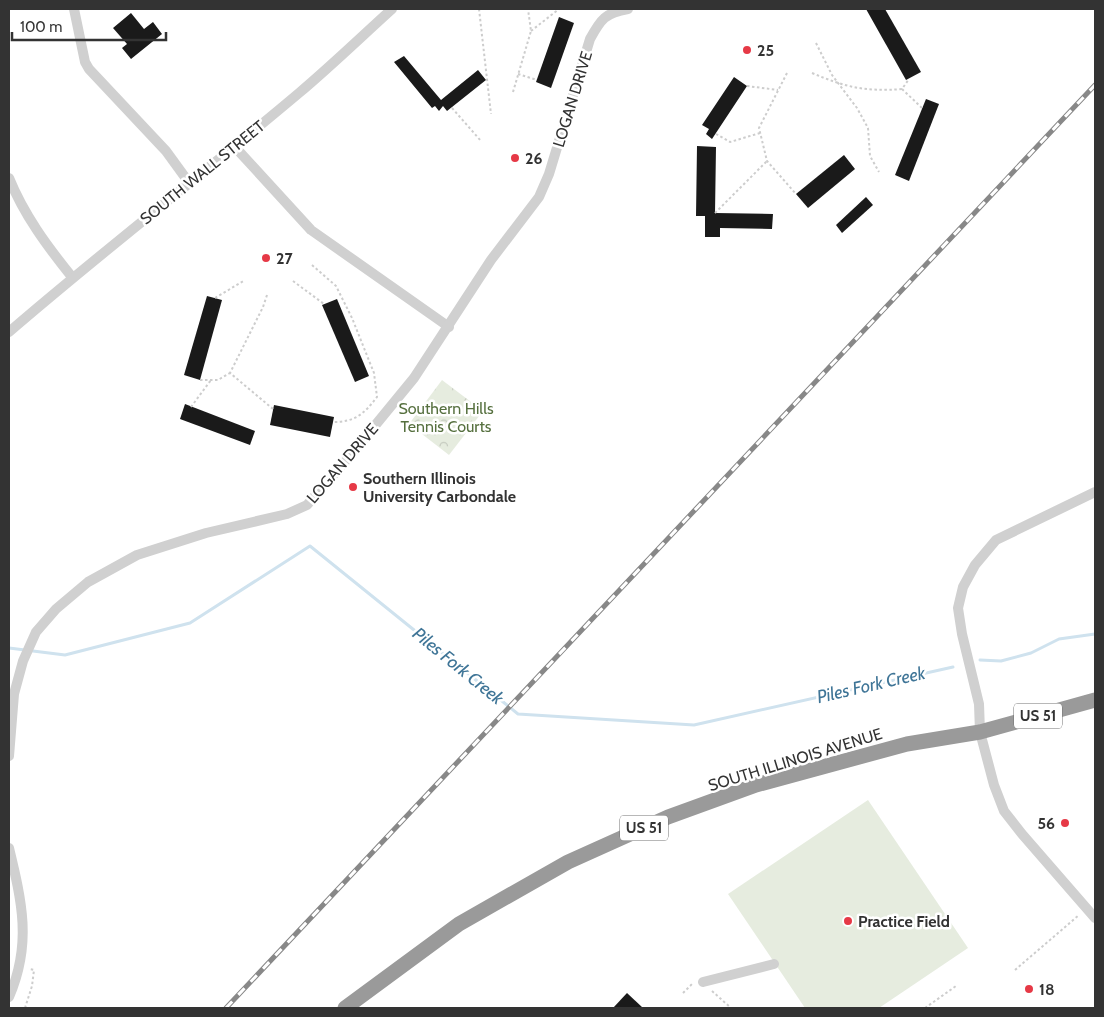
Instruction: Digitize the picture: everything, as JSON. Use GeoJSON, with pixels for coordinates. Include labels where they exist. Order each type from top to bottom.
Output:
{"type":"FeatureCollection","features":[{"type":"Feature","properties":{"kind":"highway","name":"SOUTH ILLINOIS AVENUE"},"geometry":{"type":"LineString","coordinates":[[345,1008],[459,924],[568,862],[668,817],[756,785],[907,744],[980,732],[1095,700]]}},
{"type":"Feature","properties":{"kind":"street"},"geometry":{"type":"LineString","coordinates":[[74,9],[85,62],[89,69],[166,152],[190,184]]}},
{"type":"Feature","properties":{"kind":"street","name":"SOUTH WALL STREET"},"geometry":{"type":"LineString","coordinates":[[9,332],[72,277],[190,184],[301,91],[392,9]]}},
{"type":"Feature","properties":{"kind":"street","name":"LOGAN DRIVE"},"geometry":{"type":"LineString","coordinates":[[9,756],[14,694],[25,656],[36,632],[56,609],[88,582],[136,555],[206,533],[287,514],[308,505],[350,456],[414,378],[491,260],[539,198],[549,174],[590,39],[600,21],[618,11],[628,9]]}},
{"type":"Feature","properties":{"kind":"street"},"geometry":{"type":"LineString","coordinates":[[234,146],[311,230],[449,327]]}},
{"type":"Feature","properties":{"kind":"street"},"geometry":{"type":"LineString","coordinates":[[9,178],[31,222],[72,277]]}},
{"type":"Feature","properties":{"kind":"street"},"geometry":{"type":"LineString","coordinates":[[1095,492],[996,540],[974,565],[963,587],[958,608],[962,634],[979,704],[980,732],[994,785],[1004,811],[1095,918]]}},
{"type":"Feature","properties":{"kind":"street"},"geometry":{"type":"LineString","coordinates":[[9,848],[19,891],[23,927],[22,956],[9,997]]}},
{"type":"Feature","properties":{"kind":"street"},"geometry":{"type":"LineString","coordinates":[[703,982],[774,964]]}},
{"type":"Feature","properties":{"kind":"path"},"geometry":{"type":"LineString","coordinates":[[479,9],[491,114]]}},
{"type":"Feature","properties":{"kind":"path"},"geometry":{"type":"LineString","coordinates":[[513,92],[531,31],[528,9]]}},
{"type":"Feature","properties":{"kind":"path"},"geometry":{"type":"LineString","coordinates":[[531,31],[559,9]]}},
{"type":"Feature","properties":{"kind":"path"},"geometry":{"type":"LineString","coordinates":[[816,43],[832,75],[857,108],[868,128],[870,156],[879,172]]}},
{"type":"Feature","properties":{"kind":"path"},"geometry":{"type":"LineString","coordinates":[[812,73],[839,84],[875,91],[902,89],[922,108]]}},
{"type":"Feature","properties":{"kind":"path"},"geometry":{"type":"LineString","coordinates":[[518,74],[537,80]]}},
{"type":"Feature","properties":{"kind":"path"},"geometry":{"type":"LineString","coordinates":[[787,74],[759,128],[767,161],[796,194]]}},
{"type":"Feature","properties":{"kind":"path"},"geometry":{"type":"LineString","coordinates":[[902,89],[909,78]]}},
{"type":"Feature","properties":{"kind":"path"},"geometry":{"type":"LineString","coordinates":[[748,86],[778,90]]}},
{"type":"Feature","properties":{"kind":"path"},"geometry":{"type":"LineString","coordinates":[[452,108],[481,141]]}},
{"type":"Feature","properties":{"kind":"path"},"geometry":{"type":"LineString","coordinates":[[716,134],[730,142],[760,133]]}},
{"type":"Feature","properties":{"kind":"path"},"geometry":{"type":"LineString","coordinates":[[715,213],[767,161]]}},
{"type":"Feature","properties":{"kind":"path"},"geometry":{"type":"LineString","coordinates":[[312,265],[336,286],[352,318],[374,373],[377,397],[368,408],[348,422],[333,422]]}},
{"type":"Feature","properties":{"kind":"path"},"geometry":{"type":"LineString","coordinates":[[215,298],[245,280]]}},
{"type":"Feature","properties":{"kind":"path"},"geometry":{"type":"LineString","coordinates":[[293,281],[324,304]]}},
{"type":"Feature","properties":{"kind":"path"},"geometry":{"type":"LineString","coordinates":[[200,380],[218,380],[230,373],[263,307],[267,295]]}},
{"type":"Feature","properties":{"kind":"path"},"geometry":{"type":"LineString","coordinates":[[230,373],[273,409]]}},
{"type":"Feature","properties":{"kind":"path"},"geometry":{"type":"LineString","coordinates":[[191,407],[210,380]]}},
{"type":"Feature","properties":{"kind":"path"},"geometry":{"type":"LineString","coordinates":[[1015,970],[1079,915]]}},
{"type":"Feature","properties":{"kind":"path"},"geometry":{"type":"LineString","coordinates":[[19,968],[34,970],[32,986],[25,1008]]}},
{"type":"Feature","properties":{"kind":"path"},"geometry":{"type":"LineString","coordinates":[[925,1008],[956,986]]}},
{"type":"Feature","properties":{"kind":"green space","name":"Southern Hills Tennis Courts"},"geometry":{"type":"Polygon","coordinates":[[[442,380],[483,411],[449,455],[409,424],[442,380]]]}},
{"type":"Feature","properties":{"kind":"green space"},"geometry":{"type":"Polygon","coordinates":[[[442,392],[455,402],[433,431],[419,420],[442,392]]]}},
{"type":"Feature","properties":{"kind":"green space"},"geometry":{"type":"Polygon","coordinates":[[[461,406],[474,417],[451,446],[438,435],[461,406]]]}},
{"type":"Feature","properties":{"kind":"green space","name":"Practice Field"},"geometry":{"type":"Polygon","coordinates":[[[868,800],[968,948],[879,1008],[805,1008],[728,894],[868,800]]]}},
{"type":"Feature","properties":{"kind":"building"},"geometry":{"type":"Polygon","coordinates":[[[866,9],[885,9],[921,72],[906,80],[866,9]]]}},
{"type":"Feature","properties":{"kind":"building"},"geometry":{"type":"Polygon","coordinates":[[[131,13],[144,29],[153,22],[162,34],[131,59],[122,48],[127,44],[113,28],[131,13]]]}},
{"type":"Feature","properties":{"kind":"building"},"geometry":{"type":"Polygon","coordinates":[[[559,17],[574,23],[551,88],[536,82],[559,17]]]}},
{"type":"Feature","properties":{"kind":"building"},"geometry":{"type":"Polygon","coordinates":[[[404,56],[441,100],[478,70],[486,80],[447,111],[443,106],[439,111],[435,106],[432,108],[394,62],[404,56]]]}},
{"type":"Feature","properties":{"kind":"building"},"geometry":{"type":"Polygon","coordinates":[[[734,77],[747,86],[712,139],[706,134],[709,129],[702,125],[734,77]]]}},
{"type":"Feature","properties":{"kind":"building"},"geometry":{"type":"Polygon","coordinates":[[[926,99],[939,104],[909,181],[895,175],[926,99]]]}},
{"type":"Feature","properties":{"kind":"building"},"geometry":{"type":"Polygon","coordinates":[[[697,146],[716,147],[715,213],[773,214],[772,229],[720,228],[720,237],[705,237],[705,216],[696,216],[697,146]]]}},
{"type":"Feature","properties":{"kind":"building"},"geometry":{"type":"Polygon","coordinates":[[[844,155],[855,169],[808,208],[796,194],[844,155]]]}},
{"type":"Feature","properties":{"kind":"building"},"geometry":{"type":"Polygon","coordinates":[[[866,197],[873,205],[842,233],[836,225],[866,197]]]}},
{"type":"Feature","properties":{"kind":"building"},"geometry":{"type":"Polygon","coordinates":[[[207,296],[222,300],[200,380],[184,375],[207,296]]]}},
{"type":"Feature","properties":{"kind":"building"},"geometry":{"type":"Polygon","coordinates":[[[337,299],[369,376],[355,382],[322,305],[337,299]]]}},
{"type":"Feature","properties":{"kind":"building"},"geometry":{"type":"Polygon","coordinates":[[[185,404],[255,431],[250,445],[180,419],[185,404]]]}},
{"type":"Feature","properties":{"kind":"building"},"geometry":{"type":"Polygon","coordinates":[[[274,405],[334,417],[330,437],[270,425],[274,405]]]}},
{"type":"Feature","properties":{"kind":"building"},"geometry":{"type":"Polygon","coordinates":[[[627,993],[643,1008],[613,1008],[627,993]]]}},
{"type":"Feature","properties":{"kind":"waterway","name":"Piles Fork Creek"},"geometry":{"type":"LineString","coordinates":[[9,648],[65,655],[190,623],[310,546],[518,714],[694,725],[953,667]]}},
{"type":"Feature","properties":{"kind":"waterway","name":"Piles Fork Creek"},"geometry":{"type":"LineString","coordinates":[[980,660],[1001,661],[1031,653],[1059,639],[1095,634]]}},
{"type":"Feature","properties":{"kind":"railway"},"geometry":{"type":"LineString","coordinates":[[226,1008],[1095,85]]}},
{"type":"Feature","properties":{"kind":"place","name":"25"},"geometry":{"type":"Point","coordinates":[747,50]}},
{"type":"Feature","properties":{"kind":"place","name":"26"},"geometry":{"type":"Point","coordinates":[515,158]}},
{"type":"Feature","properties":{"kind":"place","name":"27"},"geometry":{"type":"Point","coordinates":[266,258]}},
{"type":"Feature","properties":{"kind":"place","name":"Southern Illinois University Carbondale"},"geometry":{"type":"Point","coordinates":[353,487]}},
{"type":"Feature","properties":{"kind":"place","name":"56"},"geometry":{"type":"Point","coordinates":[1065,823]}},
{"type":"Feature","properties":{"kind":"place","name":"Practice Field"},"geometry":{"type":"Point","coordinates":[848,921]}},
{"type":"Feature","properties":{"kind":"place","name":"18"},"geometry":{"type":"Point","coordinates":[1029,989]}}]}
